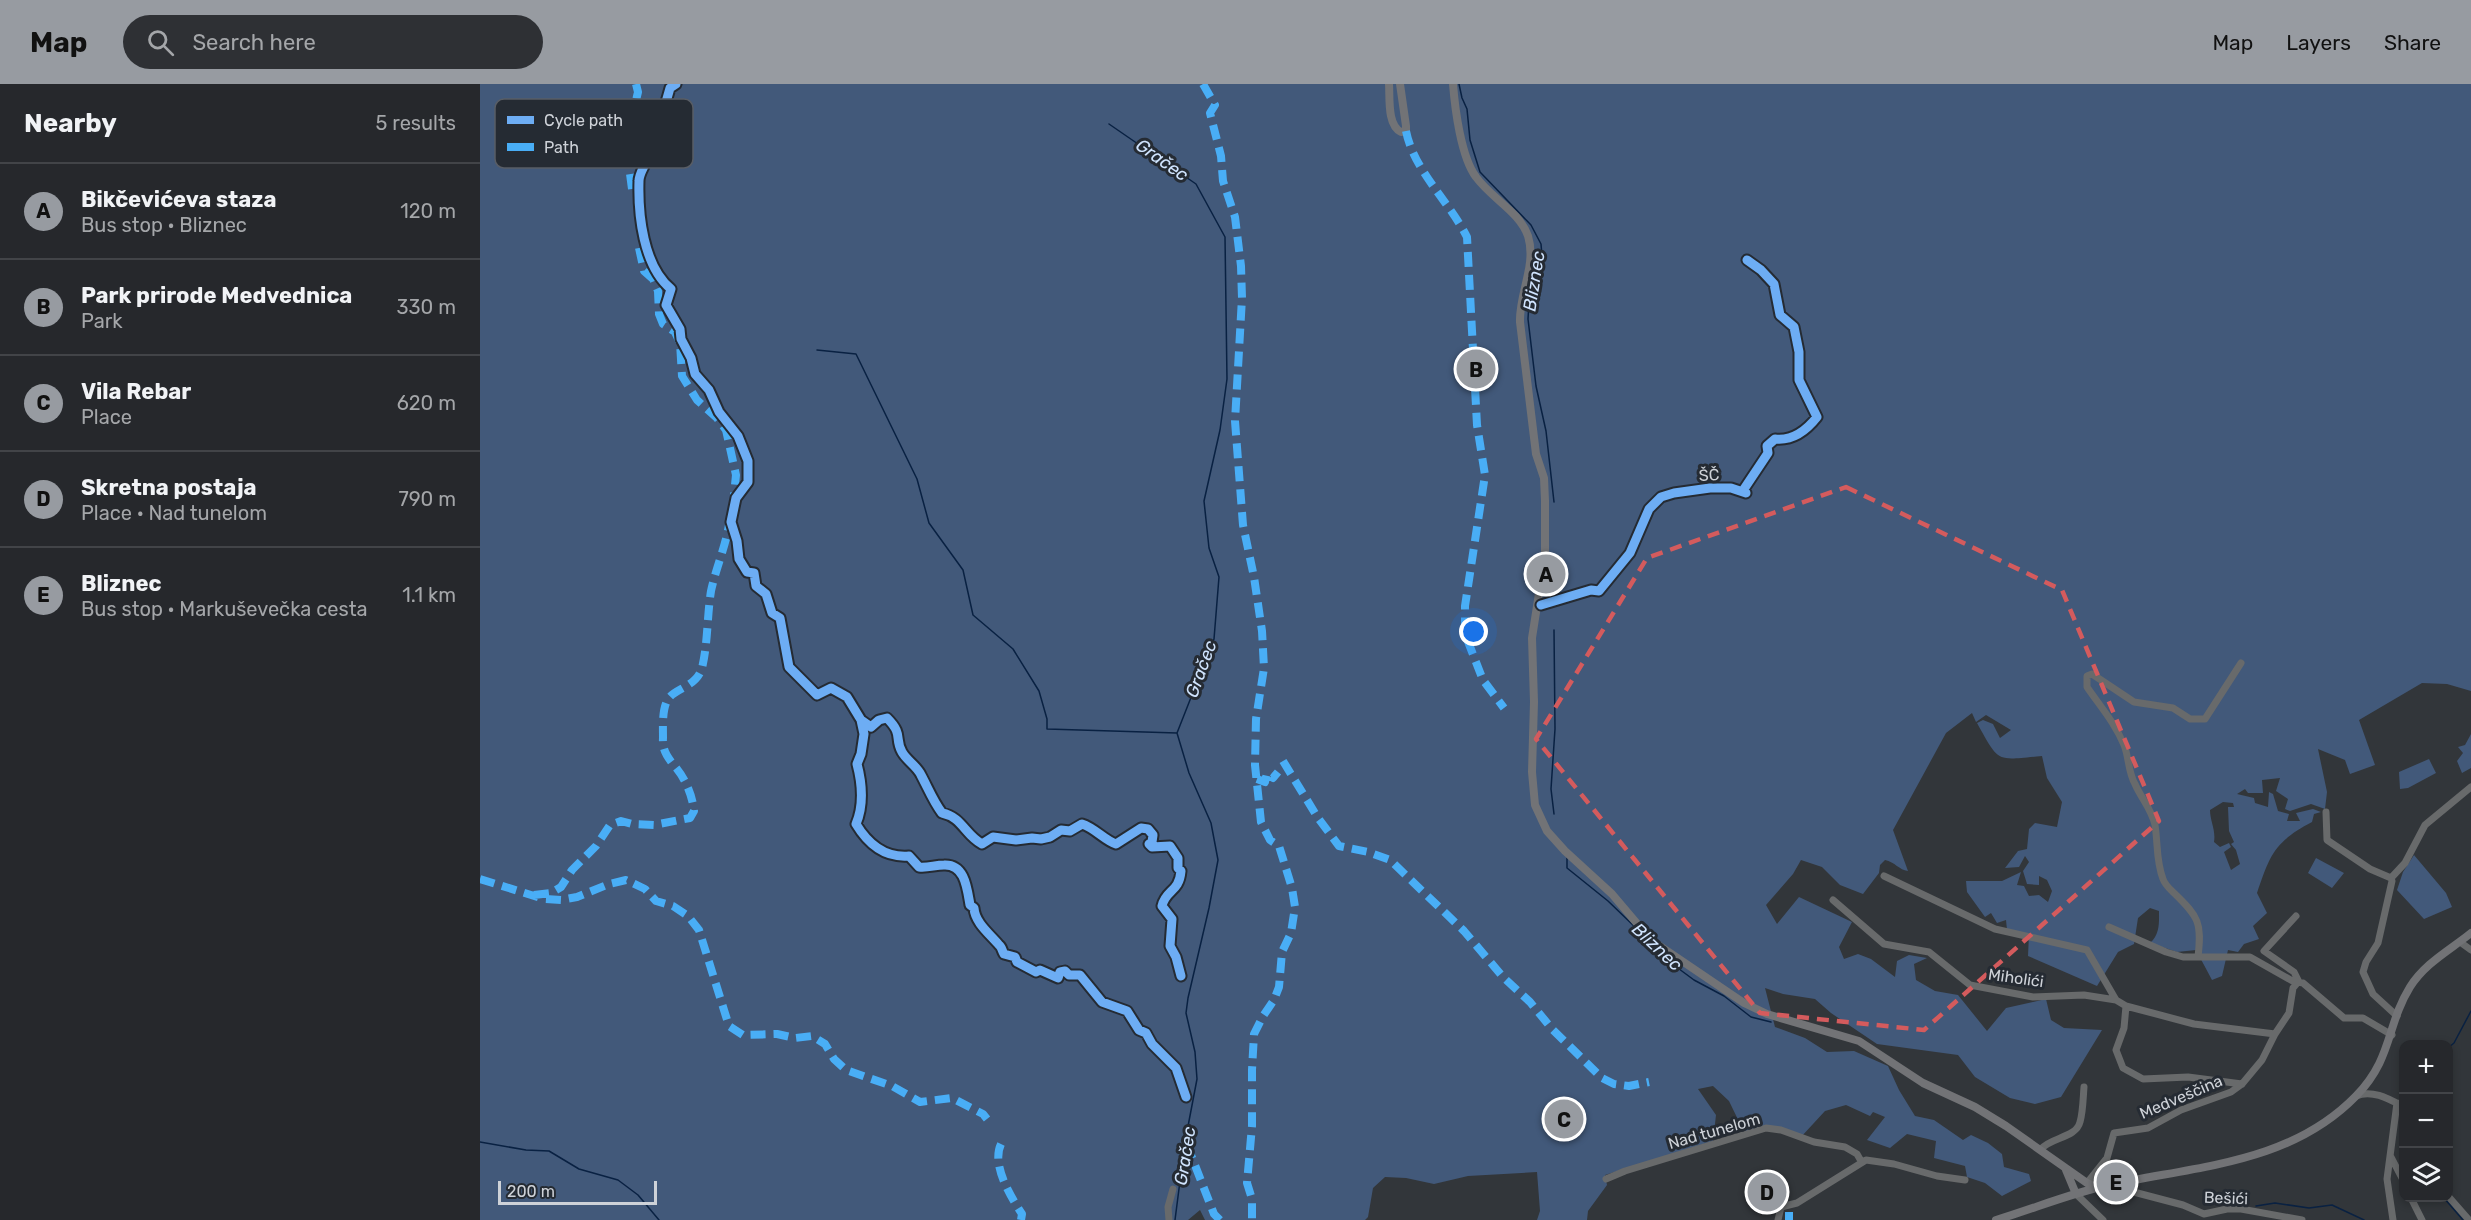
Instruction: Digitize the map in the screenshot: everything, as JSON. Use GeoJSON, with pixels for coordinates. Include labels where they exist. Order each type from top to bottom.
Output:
{"type":"FeatureCollection","features":[{"type":"Feature","properties":{"kind":"main road"},"geometry":{"type":"LineString","coordinates":[[1389,84],[1392,122],[1394,128],[1401,132],[1406,129],[1400,84]]}},
{"type":"Feature","properties":{"kind":"main road"},"geometry":{"type":"LineString","coordinates":[[1453,84],[1463,143],[1471,168],[1485,188],[1522,224],[1527,234],[1531,253],[1520,322],[1536,454],[1544,478],[1545,555],[1532,638],[1533,788],[1535,805],[1547,831],[1565,851],[1612,894],[1651,939],[1744,1003],[1767,1014],[1859,1041],[1923,1083],[1975,1107],[2041,1149],[2087,1183],[2098,1188]]}},
{"type":"Feature","properties":{"kind":"main road"},"geometry":{"type":"LineString","coordinates":[[1996,1220],[2118,1183],[2231,1163],[2280,1147],[2310,1133],[2328,1121],[2370,1080],[2382,1061],[2406,994],[2418,975],[2432,961],[2466,947],[2469,934]]}},
{"type":"Feature","properties":{"kind":"main road"},"geometry":{"type":"LineString","coordinates":[[2064,1166],[2070,1175],[2076,1194]]}},
{"type":"Feature","properties":{"kind":"street"},"geometry":{"type":"LineString","coordinates":[[2198,957],[2201,932],[2199,922],[2195,913],[2164,883],[2157,860],[2155,824],[2147,804],[2134,784],[2128,768],[2125,747],[2114,725],[2087,687],[2086,680],[2087,676],[2092,674],[2134,702],[2173,708],[2190,719],[2199,721],[2205,719],[2241,663]]}},
{"type":"Feature","properties":{"kind":"street"},"geometry":{"type":"LineString","coordinates":[[2397,1016],[2373,994],[2363,972],[2366,962],[2378,944],[2391,878],[2404,863],[2425,825],[2471,787]]}},
{"type":"Feature","properties":{"kind":"street"},"geometry":{"type":"LineString","coordinates":[[2326,812],[2326,840],[2370,869],[2391,878]]}},
{"type":"Feature","properties":{"kind":"street","name":"Miholići"},"geometry":{"type":"LineString","coordinates":[[1884,876],[1995,929],[2087,950],[2116,999],[2126,1006],[2194,1024],[2275,1034]]}},
{"type":"Feature","properties":{"kind":"street","name":"Miholići"},"geometry":{"type":"LineString","coordinates":[[1833,900],[1884,944],[1929,952],[1970,985],[2033,997],[2084,995],[2116,999]]}},
{"type":"Feature","properties":{"kind":"street"},"geometry":{"type":"LineString","coordinates":[[2296,916],[2264,951],[2294,972],[2298,982]]}},
{"type":"Feature","properties":{"kind":"street"},"geometry":{"type":"LineString","coordinates":[[2109,927],[2183,957],[2250,957],[2303,983],[2344,1018],[2363,1018],[2392,1035]]}},
{"type":"Feature","properties":{"kind":"street","name":"Medveščina"},"geometry":{"type":"LineString","coordinates":[[2087,1183],[2106,1158],[2114,1133],[2148,1128],[2181,1110],[2231,1092],[2242,1084],[2262,1060],[2289,1013],[2293,988],[2298,982]]}},
{"type":"Feature","properties":{"kind":"street","name":"Medveščina"},"geometry":{"type":"LineString","coordinates":[[2126,1006],[2124,1028],[2116,1050],[2123,1068],[2143,1079],[2188,1077],[2242,1084]]}},
{"type":"Feature","properties":{"kind":"street"},"geometry":{"type":"LineString","coordinates":[[2370,1080],[2371,1089],[2375,1094]]}},
{"type":"Feature","properties":{"kind":"street"},"geometry":{"type":"LineString","coordinates":[[2041,1149],[2050,1140],[2072,1133],[2078,1128],[2081,1121],[2084,1088]]}},
{"type":"Feature","properties":{"kind":"street"},"geometry":{"type":"LineString","coordinates":[[2356,1096],[2366,1093],[2375,1094],[2399,1105]]}},
{"type":"Feature","properties":{"kind":"street"},"geometry":{"type":"LineString","coordinates":[[2393,1220],[2387,1179],[2399,1111]]}},
{"type":"Feature","properties":{"kind":"street","name":"Nad tunelom"},"geometry":{"type":"LineString","coordinates":[[1606,1179],[1625,1170],[1762,1128],[1776,1129],[1814,1142],[1845,1148],[1857,1154],[1861,1161]]}},
{"type":"Feature","properties":{"kind":"street"},"geometry":{"type":"LineString","coordinates":[[2391,1157],[2399,1174]]}},
{"type":"Feature","properties":{"kind":"street"},"geometry":{"type":"LineString","coordinates":[[1778,1220],[1781,1207],[1797,1203],[1861,1161],[1882,1162],[1937,1176],[1965,1180]]}},
{"type":"Feature","properties":{"kind":"street","name":"Bešići"},"geometry":{"type":"LineString","coordinates":[[2118,1183],[2126,1190],[2183,1204],[2204,1214],[2227,1209],[2241,1209],[2302,1220]]}},
{"type":"Feature","properties":{"kind":"street"},"geometry":{"type":"LineString","coordinates":[[1169,1220],[1168,1207],[1173,1189]]}},
{"type":"Feature","properties":{"kind":"street"},"geometry":{"type":"LineString","coordinates":[[2076,1194],[2103,1220]]}},
{"type":"Feature","properties":{"kind":"street"},"geometry":{"type":"LineString","coordinates":[[2413,1202],[2422,1220]]}},
{"type":"Feature","properties":{"kind":"street"},"geometry":{"type":"LineString","coordinates":[[2453,1202],[2469,1220]]}},
{"type":"Feature","properties":{"kind":"street"},"geometry":{"type":"LineString","coordinates":[[2204,1214],[2210,1220]]}},
{"type":"Feature","properties":{"kind":"highlighted area"},"geometry":{"type":"Polygon","coordinates":[[[1846,487],[2062,590],[2159,821],[1924,1030],[1760,1013],[1536,739],[1647,558],[1846,487]]]}},
{"type":"Feature","properties":{"kind":"shaded area"},"geometry":{"type":"Polygon","coordinates":[[[480,84],[2471,84],[2471,691],[2447,684],[2422,683],[2359,720],[2375,765],[2350,774],[2345,760],[2318,749],[2327,792],[2325,809],[2311,804],[2290,811],[2285,809],[2288,799],[2276,791],[2280,778],[2262,780],[2263,793],[2248,793],[2245,789],[2237,794],[2254,798],[2255,803],[2268,807],[2269,792],[2273,794],[2278,811],[2289,814],[2287,821],[2300,821],[2296,813],[2313,809],[2321,812],[2314,814],[2312,822],[2281,843],[2270,859],[2257,893],[2267,913],[2253,926],[2259,939],[2244,944],[2238,952],[2228,950],[2222,976],[2212,980],[2196,950],[2177,952],[2150,943],[2157,932],[2159,911],[2150,908],[2138,918],[2134,944],[2118,952],[2097,986],[2028,956],[2029,934],[2007,930],[2006,920],[1997,923],[1991,913],[1985,917],[1967,892],[1966,881],[2002,881],[2021,872],[2017,885],[2024,886],[2029,896],[2039,895],[2048,902],[2052,891],[2047,880],[2039,876],[2039,885],[2027,884],[2023,871],[2029,862],[2025,856],[2019,867],[2005,868],[2018,851],[2027,849],[2029,829],[2035,823],[2057,827],[2062,802],[2047,778],[2042,756],[2007,758],[1995,753],[1977,723],[1983,720],[1993,724],[2000,738],[2011,730],[1986,715],[1976,722],[1972,713],[1946,733],[1893,830],[1908,871],[1885,860],[1880,865],[1879,873],[1863,894],[1840,885],[1822,867],[1801,860],[1793,874],[1766,905],[1777,924],[1799,897],[1852,922],[1839,947],[1844,959],[1858,954],[1871,959],[1895,977],[1897,961],[1909,955],[1927,958],[1914,964],[1916,980],[1935,991],[1958,995],[1987,1031],[2006,1008],[2046,999],[2051,1020],[2064,1028],[2102,1030],[2061,1097],[2035,1104],[2010,1098],[1975,1077],[1958,1055],[1877,1044],[1831,1013],[1815,999],[1783,994],[1765,988],[1775,1027],[1805,1038],[1827,1052],[1854,1051],[1888,1066],[1915,1116],[1934,1120],[1963,1140],[1971,1135],[1988,1143],[2002,1154],[2004,1167],[2029,1174],[2031,1181],[2002,1196],[1985,1183],[1967,1177],[1965,1166],[1934,1158],[1936,1141],[1907,1134],[1890,1148],[1867,1140],[1885,1117],[1873,1112],[1870,1116],[1846,1105],[1825,1111],[1801,1137],[1778,1128],[1744,1132],[1729,1101],[1713,1086],[1698,1089],[1716,1115],[1713,1141],[1605,1175],[1607,1185],[1588,1211],[1587,1220],[1537,1220],[1540,1211],[1537,1172],[1468,1176],[1434,1184],[1406,1178],[1385,1177],[1373,1188],[1368,1217],[1365,1220],[1205,1220],[1200,1210],[1188,1220],[480,1220],[480,84]],[[2223,802],[2210,810],[2214,842],[2220,847],[2229,843],[2231,847],[2224,852],[2231,870],[2240,864],[2236,850],[2231,844],[2234,842],[2229,831],[2228,807],[2234,807],[2233,803],[2223,802]]]}},
{"type":"Feature","properties":{"kind":"shaded area"},"geometry":{"type":"Polygon","coordinates":[[[2471,734],[2471,768],[2462,773],[2457,761],[2463,753],[2458,747],[2465,745],[2471,734]]]}},
{"type":"Feature","properties":{"kind":"shaded area"},"geometry":{"type":"Polygon","coordinates":[[[2429,759],[2436,773],[2408,788],[2400,789],[2399,772],[2429,759]]]}},
{"type":"Feature","properties":{"kind":"shaded area"},"geometry":{"type":"Polygon","coordinates":[[[2414,855],[2446,893],[2452,907],[2424,919],[2397,890],[2403,872],[2414,855]]]}},
{"type":"Feature","properties":{"kind":"shaded area"},"geometry":{"type":"Polygon","coordinates":[[[2316,858],[2344,873],[2332,888],[2308,873],[2316,858]]]}},
{"type":"Feature","properties":{"kind":"waterway","name":"Bliznec"},"geometry":{"type":"LineString","coordinates":[[1459,84],[1467,109],[1470,140],[1480,172],[1531,225],[1541,244],[1542,256],[1529,302],[1528,319],[1536,386],[1546,431],[1554,502]]}},
{"type":"Feature","properties":{"kind":"waterway","name":"Gračec"},"geometry":{"type":"LineString","coordinates":[[1109,124],[1196,184],[1225,237],[1227,379],[1220,430],[1204,501],[1209,548],[1219,577],[1214,639],[1177,733],[1189,773],[1211,823],[1218,860],[1186,1013],[1195,1052],[1197,1079],[1185,1142],[1175,1220]]}},
{"type":"Feature","properties":{"kind":"waterway"},"geometry":{"type":"LineString","coordinates":[[817,350],[856,354],[917,479],[929,523],[963,570],[973,615],[1013,649],[1039,691],[1047,719],[1047,729],[1177,733]]}},
{"type":"Feature","properties":{"kind":"waterway","name":"Bliznec"},"geometry":{"type":"LineString","coordinates":[[1554,630],[1555,729],[1551,789],[1554,814]]}},
{"type":"Feature","properties":{"kind":"waterway","name":"Bliznec"},"geometry":{"type":"LineString","coordinates":[[1567,858],[1567,868],[1608,901],[1635,927]]}},
{"type":"Feature","properties":{"kind":"waterway","name":"Bliznec"},"geometry":{"type":"LineString","coordinates":[[1655,948],[1694,980],[1724,996],[1751,1017],[1771,1022]]}},
{"type":"Feature","properties":{"kind":"waterway"},"geometry":{"type":"LineString","coordinates":[[2453,1044],[2471,1011]]}},
{"type":"Feature","properties":{"kind":"waterway"},"geometry":{"type":"LineString","coordinates":[[480,1142],[526,1150],[549,1151],[579,1169],[618,1180],[638,1195],[659,1220]]}},
{"type":"Feature","properties":{"kind":"waterway"},"geometry":{"type":"LineString","coordinates":[[2447,1202],[2463,1220]]}},
{"type":"Feature","properties":{"kind":"waterway","name":"Bliznec"},"geometry":{"type":"LineString","coordinates":[[2256,1206],[2275,1203],[2309,1208],[2332,1205],[2364,1220]]}},
{"type":"Feature","properties":{"kind":"marked path"},"geometry":{"type":"LineString","coordinates":[[636,84],[638,92],[636,99]]}},
{"type":"Feature","properties":{"kind":"marked path"},"geometry":{"type":"LineString","coordinates":[[1203,84],[1215,105],[1210,113],[1221,156],[1223,181],[1235,217],[1241,266],[1242,298],[1235,421],[1243,525],[1262,631],[1264,668],[1256,719],[1255,765],[1261,822],[1270,840],[1279,846],[1292,888],[1295,907],[1291,933],[1282,952],[1279,987],[1254,1034],[1252,1126],[1247,1183],[1252,1199],[1252,1220]]}},
{"type":"Feature","properties":{"kind":"marked path"},"geometry":{"type":"LineString","coordinates":[[1406,131],[1410,146],[1424,173],[1467,237],[1477,425],[1485,475],[1465,606],[1465,634],[1483,680],[1504,708]]}},
{"type":"Feature","properties":{"kind":"marked path"},"geometry":{"type":"LineString","coordinates":[[629,168],[632,189]]}},
{"type":"Feature","properties":{"kind":"marked path"},"geometry":{"type":"LineString","coordinates":[[639,248],[644,271],[653,279],[658,291],[659,314],[663,324],[675,332],[680,343],[682,376],[697,400],[717,418],[726,430],[736,475],[734,495]]}},
{"type":"Feature","properties":{"kind":"marked path"},"geometry":{"type":"LineString","coordinates":[[534,895],[551,893],[561,887],[572,870],[596,846],[610,825],[621,821],[654,825],[690,818],[694,811],[686,784],[665,751],[663,743],[665,705],[674,693],[695,680],[702,668],[711,591],[729,525]]}},
{"type":"Feature","properties":{"kind":"marked path"},"geometry":{"type":"LineString","coordinates":[[1283,761],[1318,818],[1339,846],[1368,852],[1390,860],[1464,931],[1503,977],[1602,1078],[1614,1084],[1629,1086],[1649,1082]]}},
{"type":"Feature","properties":{"kind":"marked path"},"geometry":{"type":"LineString","coordinates":[[1257,779],[1265,782],[1267,773],[1273,778],[1278,772]]}},
{"type":"Feature","properties":{"kind":"marked path"},"geometry":{"type":"LineString","coordinates":[[480,879],[544,899],[561,900],[577,897],[626,880],[645,889],[656,901],[673,906],[688,916],[699,930],[729,1026],[743,1035],[777,1034],[795,1038],[812,1036],[825,1044],[834,1059],[846,1070],[892,1086],[920,1102],[952,1098],[983,1114],[987,1119]]}},
{"type":"Feature","properties":{"kind":"marked path"},"geometry":{"type":"LineString","coordinates":[[1001,1144],[1000,1171],[1022,1214],[1021,1220]]}},
{"type":"Feature","properties":{"kind":"marked path"},"geometry":{"type":"LineString","coordinates":[[1180,1152],[1191,1155],[1214,1214],[1220,1220]]}},
{"type":"Feature","properties":{"kind":"marked path"},"geometry":{"type":"LineString","coordinates":[[1789,1212],[1789,1220]]}},
{"type":"Feature","properties":{"kind":"cycle path"},"geometry":{"type":"LineString","coordinates":[[667,99],[670,88],[676,84]]}},
{"type":"Feature","properties":{"kind":"cycle path"},"geometry":{"type":"LineString","coordinates":[[643,168],[639,181],[641,224],[654,267],[671,289],[666,305],[680,329],[681,339],[691,358],[695,374],[709,390],[719,412],[738,436],[748,461],[748,482],[736,498],[731,522],[737,541],[739,559],[747,572],[754,573],[756,586],[766,594],[772,613],[780,618],[789,667],[817,695],[831,688],[847,697],[861,720],[864,734],[857,764],[861,802],[856,824],[866,838],[878,848],[892,855],[909,856],[919,867],[944,865],[956,868],[964,878],[970,905],[974,908],[977,919],[1001,947],[1004,954],[1015,957],[1017,962],[1036,972],[1040,970],[1058,978],[1060,972],[1065,971],[1069,975],[1080,975],[1102,1002],[1127,1011],[1139,1030],[1146,1033],[1152,1044],[1176,1068],[1186,1097]]}},
{"type":"Feature","properties":{"kind":"cycle path","name":"ŠČ"},"geometry":{"type":"LineString","coordinates":[[1541,605],[1591,590],[1599,591],[1630,553],[1649,509],[1661,497],[1710,488],[1731,488],[1746,493],[1744,489],[1768,453],[1767,446],[1775,439],[1799,434],[1817,417],[1799,380],[1799,352],[1794,327],[1780,315],[1774,284],[1761,270],[1747,260]]}},
{"type":"Feature","properties":{"kind":"cycle path"},"geometry":{"type":"LineString","coordinates":[[861,720],[871,727],[879,720],[887,718],[897,733],[902,752],[919,772],[942,813],[954,818],[982,844],[993,837],[1016,840],[1041,839],[1050,837],[1061,830],[1070,831],[1082,824],[1116,844],[1141,828],[1148,829],[1153,835],[1152,842],[1149,844],[1152,847],[1170,846],[1178,858],[1178,868],[1181,871],[1178,883],[1166,896],[1162,906],[1172,919],[1170,946],[1176,957],[1181,976]]}},
{"type":"Feature","properties":{"kind":"place","name":"Park prirode Medvednica"},"geometry":{"type":"Point","coordinates":[1476,369]}},
{"type":"Feature","properties":{"kind":"place","name":"Bikčevićeva staza"},"geometry":{"type":"Point","coordinates":[1546,574]}},
{"type":"Feature","properties":{"kind":"place","name":"Vila Rebar"},"geometry":{"type":"Point","coordinates":[1564,1119]}},
{"type":"Feature","properties":{"kind":"place","name":"Bliznec"},"geometry":{"type":"Point","coordinates":[2116,1182]}},
{"type":"Feature","properties":{"kind":"place","name":"Skretna postaja"},"geometry":{"type":"Point","coordinates":[1767,1192]}}]}
